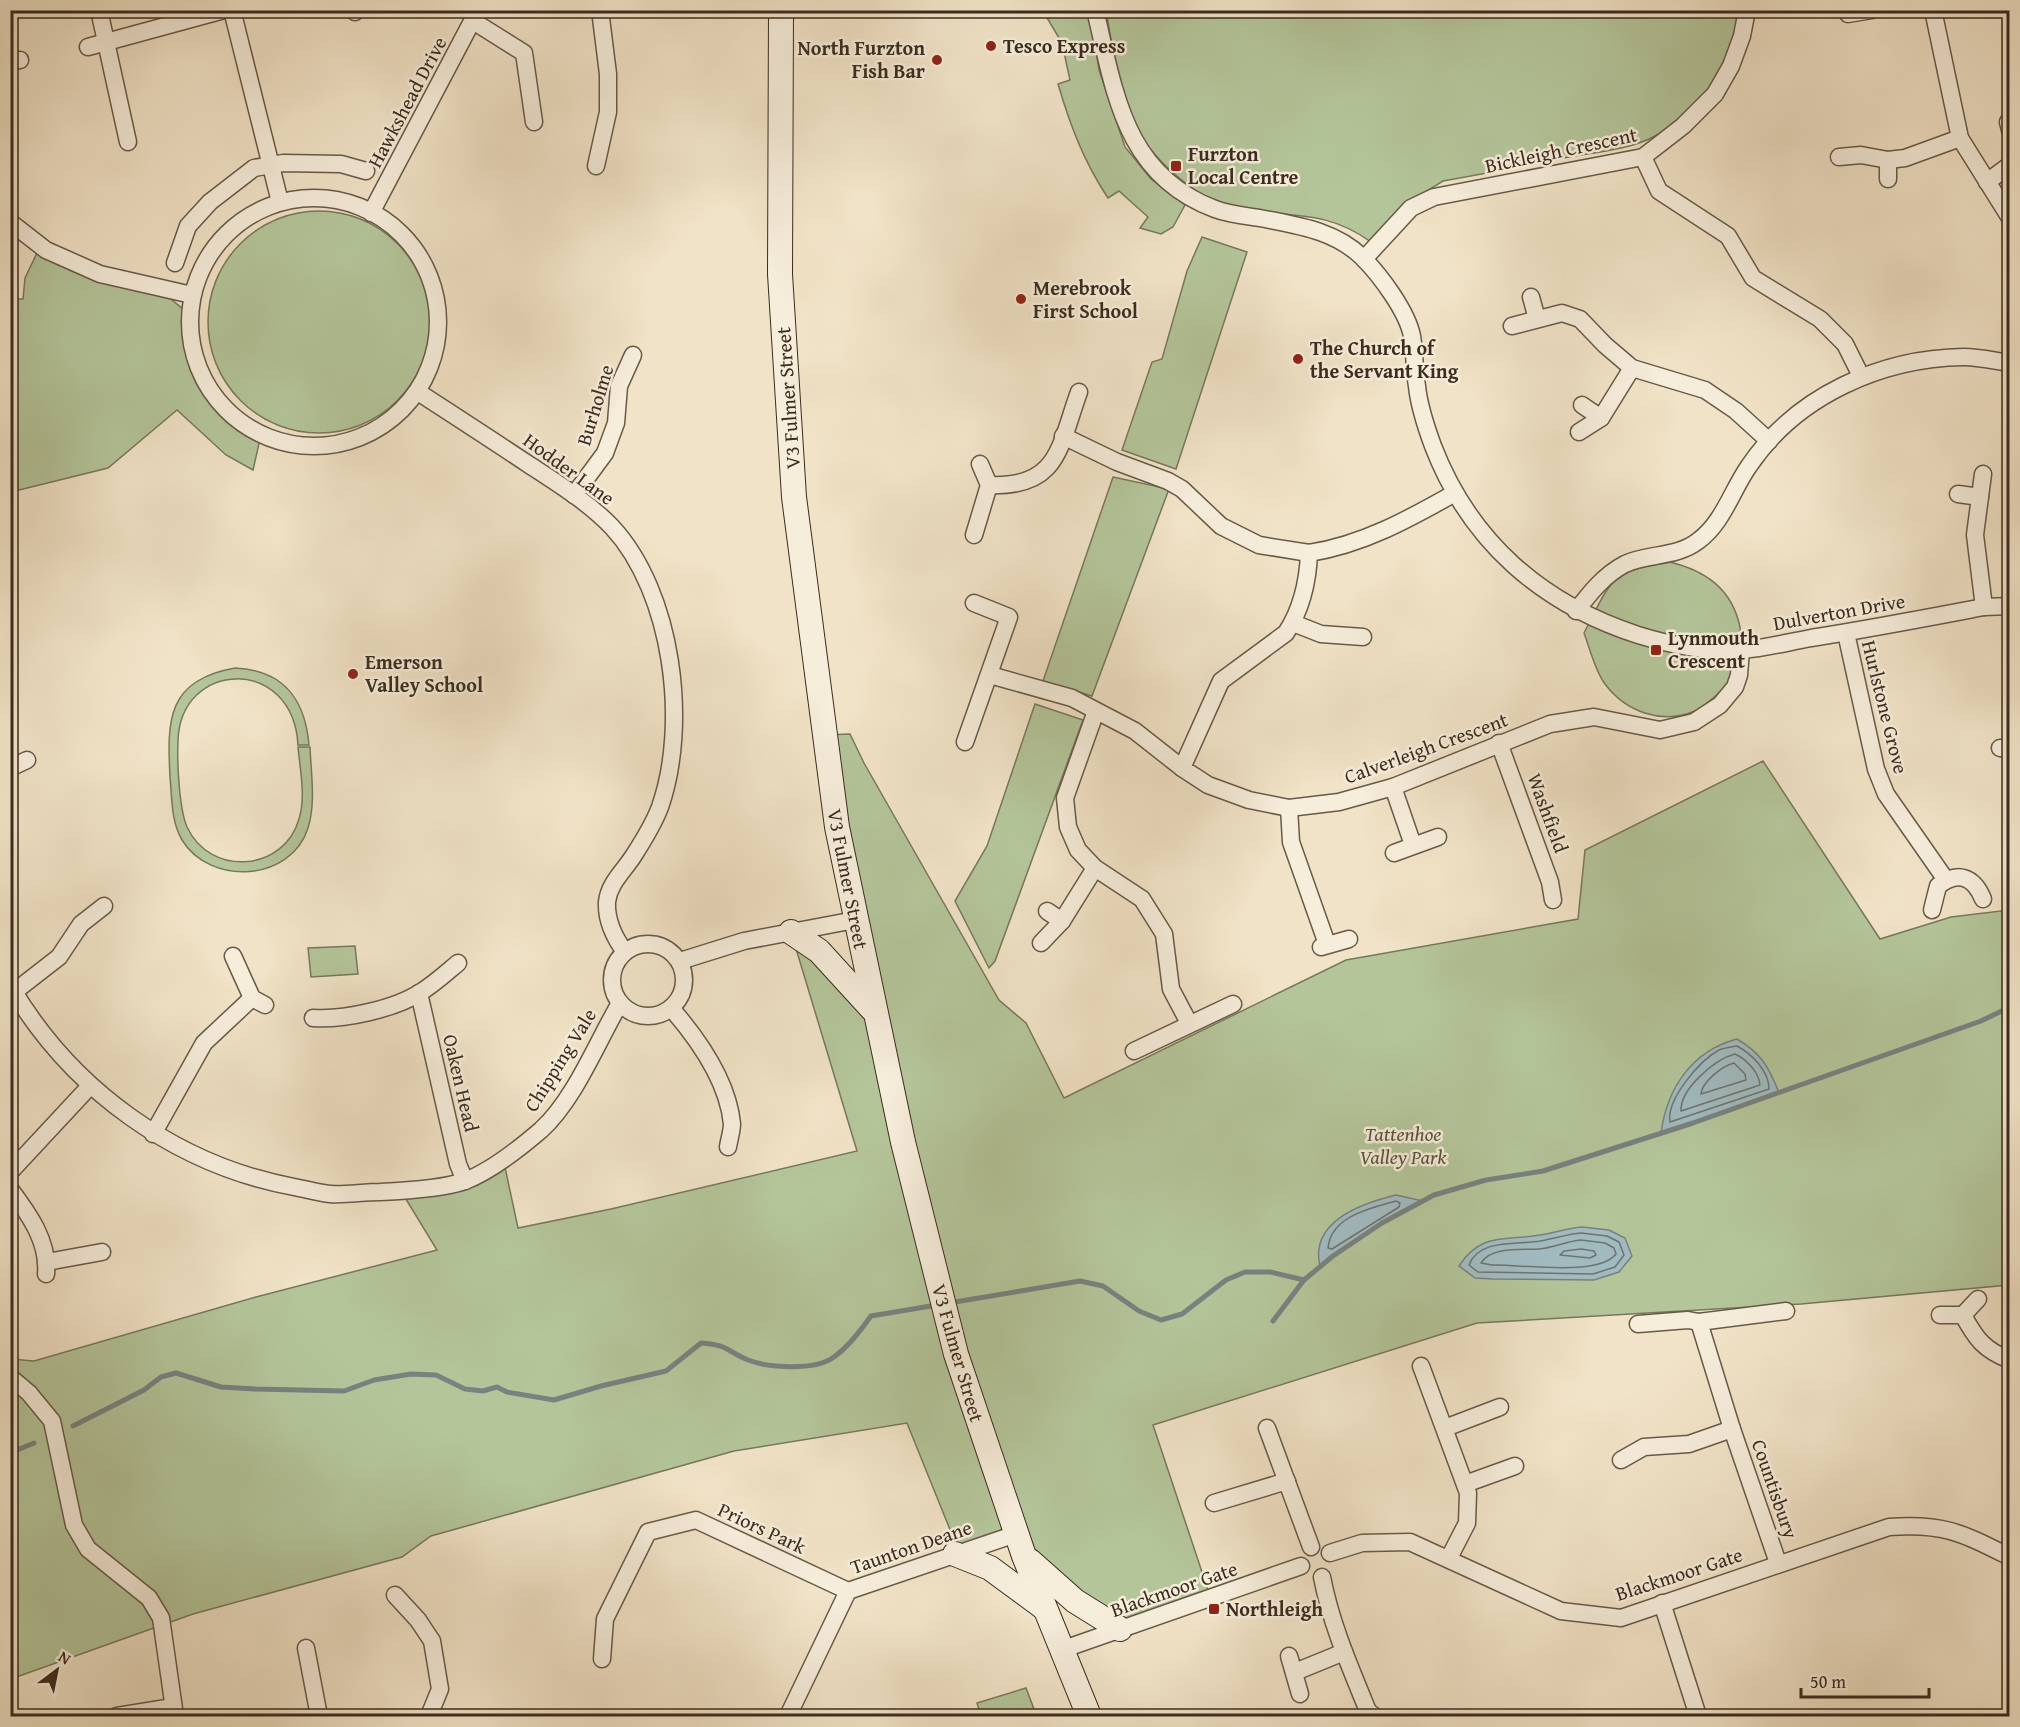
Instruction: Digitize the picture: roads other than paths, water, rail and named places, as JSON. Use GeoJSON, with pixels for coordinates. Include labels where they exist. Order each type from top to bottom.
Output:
{"type":"FeatureCollection","features":[{"type":"Feature","properties":{"kind":"street"},"geometry":{"type":"LineString","coordinates":[[99,10],[128,142]]}},
{"type":"Feature","properties":{"kind":"street"},"geometry":{"type":"LineString","coordinates":[[88,47],[224,10]]}},
{"type":"Feature","properties":{"kind":"street"},"geometry":{"type":"LineString","coordinates":[[232,10],[280,202]]}},
{"type":"Feature","properties":{"kind":"street"},"geometry":{"type":"LineString","coordinates":[[596,166],[608,112],[608,74],[600,10]]}},
{"type":"Feature","properties":{"kind":"street","name":"V3 Fulmer Street"},"geometry":{"type":"LineString","coordinates":[[781,10],[780,274],[794,497],[823,735],[837,827],[874,1011],[928,1247],[956,1354],[1020,1545],[1089,1716]]}},
{"type":"Feature","properties":{"kind":"street","name":"Dulverton Drive"},"geometry":{"type":"LineString","coordinates":[[1095,10],[1116,99],[1131,139],[1161,176],[1198,201],[1217,210],[1312,228],[1348,245],[1364,259],[1391,293],[1412,333],[1417,389],[1425,425],[1455,493],[1504,558],[1527,579],[1576,611],[1605,624],[1674,646],[1741,650],[1984,607],[2010,606]]}},
{"type":"Feature","properties":{"kind":"street","name":"Bickleigh Crescent"},"geometry":{"type":"LineString","coordinates":[[1364,259],[1411,208],[1434,198],[1643,157],[1683,126],[1715,94],[1731,66],[1742,36],[1747,10]]}},
{"type":"Feature","properties":{"kind":"street"},"geometry":{"type":"LineString","coordinates":[[1848,14],[1872,10]]}},
{"type":"Feature","properties":{"kind":"street"},"geometry":{"type":"LineString","coordinates":[[1933,10],[1960,138],[2010,218]]}},
{"type":"Feature","properties":{"kind":"street"},"geometry":{"type":"LineString","coordinates":[[476,16],[525,52],[534,122]]}},
{"type":"Feature","properties":{"kind":"street","name":"Hawkshead Drive"},"geometry":{"type":"LineString","coordinates":[[371,213],[476,16]]}},
{"type":"Feature","properties":{"kind":"street"},"geometry":{"type":"LineString","coordinates":[[1839,158],[1861,155],[1888,160],[1905,158],[1960,138]]}},
{"type":"Feature","properties":{"kind":"street"},"geometry":{"type":"LineString","coordinates":[[1643,157],[1659,191],[1728,236],[1754,278],[1820,319],[1845,344],[1861,376]]}},
{"type":"Feature","properties":{"kind":"street"},"geometry":{"type":"LineString","coordinates":[[1888,160],[1888,179]]}},
{"type":"Feature","properties":{"kind":"street"},"geometry":{"type":"LineString","coordinates":[[175,263],[188,226],[210,202],[254,168],[283,163],[342,164],[366,171]]}},
{"type":"Feature","properties":{"kind":"street"},"geometry":{"type":"LineString","coordinates":[[1987,182],[2010,165]]}},
{"type":"Feature","properties":{"kind":"street"},"geometry":{"type":"LineString","coordinates":[[315,198],[349,203],[371,213],[410,245],[425,269],[434,293],[438,316],[431,367],[418,392],[405,409],[362,438],[331,446],[298,446],[271,439],[241,422],[213,394],[196,360],[189,318],[192,295],[204,264],[226,234],[254,213],[280,202],[315,198]]}},
{"type":"Feature","properties":{"kind":"street"},"geometry":{"type":"LineString","coordinates":[[10,222],[46,250],[100,274],[192,295]]}},
{"type":"Feature","properties":{"kind":"street"},"geometry":{"type":"LineString","coordinates":[[1531,297],[1537,319]]}},
{"type":"Feature","properties":{"kind":"street"},"geometry":{"type":"LineString","coordinates":[[1512,326],[1562,313],[1580,319],[1632,368],[1705,390],[1736,411],[1769,441]]}},
{"type":"Feature","properties":{"kind":"street","name":"Burholme"},"geometry":{"type":"LineString","coordinates":[[574,495],[605,453],[616,423],[619,386],[633,355]]}},
{"type":"Feature","properties":{"kind":"street"},"geometry":{"type":"LineString","coordinates":[[1576,611],[1596,585],[1626,564],[1672,554],[1698,542],[1717,522],[1749,466],[1769,441],[1811,404],[1861,376],[1906,362],[1966,357],[2010,363]]}},
{"type":"Feature","properties":{"kind":"street"},"geometry":{"type":"LineString","coordinates":[[1579,432],[1601,417],[1632,368]]}},
{"type":"Feature","properties":{"kind":"street","name":"Hodder Lane"},"geometry":{"type":"LineString","coordinates":[[418,392],[574,495],[611,527],[632,555],[653,592],[666,639],[672,693],[671,756],[660,808],[634,856],[613,883],[607,901],[614,937],[625,952]]}},
{"type":"Feature","properties":{"kind":"street"},"geometry":{"type":"LineString","coordinates":[[989,485],[1022,484],[1039,476],[1054,461],[1078,392]]}},
{"type":"Feature","properties":{"kind":"street"},"geometry":{"type":"LineString","coordinates":[[1582,405],[1601,417]]}},
{"type":"Feature","properties":{"kind":"street"},"geometry":{"type":"LineString","coordinates":[[1063,436],[1117,462],[1168,481],[1182,489],[1221,526],[1259,545],[1309,553],[1332,549],[1395,526],[1455,493]]}},
{"type":"Feature","properties":{"kind":"street"},"geometry":{"type":"LineString","coordinates":[[974,535],[989,485],[980,464]]}},
{"type":"Feature","properties":{"kind":"street"},"geometry":{"type":"LineString","coordinates":[[1983,474],[1975,535],[1984,607]]}},
{"type":"Feature","properties":{"kind":"street"},"geometry":{"type":"LineString","coordinates":[[1958,495],[1980,497]]}},
{"type":"Feature","properties":{"kind":"street"},"geometry":{"type":"LineString","coordinates":[[1182,768],[1221,681],[1286,633],[1293,623],[1308,569],[1309,553]]}},
{"type":"Feature","properties":{"kind":"street"},"geometry":{"type":"LineString","coordinates":[[965,742],[1009,616],[974,603]]}},
{"type":"Feature","properties":{"kind":"street"},"geometry":{"type":"LineString","coordinates":[[1293,623],[1337,644],[1363,637]]}},
{"type":"Feature","properties":{"kind":"street","name":"Hurlstone Grove"},"geometry":{"type":"LineString","coordinates":[[1846,633],[1876,769],[1886,794],[1946,880]]}},
{"type":"Feature","properties":{"kind":"street","name":"Calverleigh Crescent"},"geometry":{"type":"LineString","coordinates":[[990,675],[1058,692],[1135,731],[1182,768],[1218,788],[1248,800],[1289,808],[1339,802],[1393,787],[1550,724],[1594,717],[1660,730],[1694,722],[1720,705],[1735,687],[1739,675],[1741,650]]}},
{"type":"Feature","properties":{"kind":"street"},"geometry":{"type":"LineString","coordinates":[[1096,711],[1065,798],[1068,828],[1078,850],[1095,868],[1143,899],[1164,934],[1171,989],[1189,1023]]}},
{"type":"Feature","properties":{"kind":"street","name":"Washfield"},"geometry":{"type":"LineString","coordinates":[[1499,743],[1550,882],[1553,900]]}},
{"type":"Feature","properties":{"kind":"street"},"geometry":{"type":"LineString","coordinates":[[10,768],[27,760]]}},
{"type":"Feature","properties":{"kind":"street"},"geometry":{"type":"LineString","coordinates":[[1393,787],[1413,845]]}},
{"type":"Feature","properties":{"kind":"street"},"geometry":{"type":"LineString","coordinates":[[1289,808],[1291,842],[1324,945],[1350,939]]}},
{"type":"Feature","properties":{"kind":"street"},"geometry":{"type":"LineString","coordinates":[[1394,853],[1437,837]]}},
{"type":"Feature","properties":{"kind":"street"},"geometry":{"type":"LineString","coordinates":[[1041,943],[1062,921],[1095,868]]}},
{"type":"Feature","properties":{"kind":"street"},"geometry":{"type":"LineString","coordinates":[[1932,910],[1938,886],[1956,876],[1967,878],[1978,887],[1983,899]]}},
{"type":"Feature","properties":{"kind":"street"},"geometry":{"type":"LineString","coordinates":[[12,988],[59,957],[81,924],[104,906]]}},
{"type":"Feature","properties":{"kind":"street"},"geometry":{"type":"LineString","coordinates":[[1047,911],[1062,921]]}},
{"type":"Feature","properties":{"kind":"street"},"geometry":{"type":"LineString","coordinates":[[680,961],[744,941],[855,920]]}},
{"type":"Feature","properties":{"kind":"street"},"geometry":{"type":"LineString","coordinates":[[791,932],[819,951],[874,1011]]}},
{"type":"Feature","properties":{"kind":"street"},"geometry":{"type":"LineString","coordinates":[[644,944],[654,944],[673,953],[680,961],[685,981],[683,991],[671,1008],[661,1014],[639,1015],[621,1003],[612,982],[613,971],[625,952],[644,944]]}},
{"type":"Feature","properties":{"kind":"street"},"geometry":{"type":"LineString","coordinates":[[153,1134],[204,1043],[259,1001],[233,956]]}},
{"type":"Feature","properties":{"kind":"street"},"geometry":{"type":"LineString","coordinates":[[322,1015],[359,1015],[419,993],[458,963]]}},
{"type":"Feature","properties":{"kind":"street","name":"Chipping Vale"},"geometry":{"type":"LineString","coordinates":[[12,988],[54,1046],[90,1086],[153,1134],[210,1164],[268,1182],[329,1194],[401,1191],[465,1181],[503,1158],[542,1128],[576,1082],[621,1003]]}},
{"type":"Feature","properties":{"kind":"street","name":"Oaken Head"},"geometry":{"type":"LineString","coordinates":[[419,993],[458,1164],[465,1181]]}},
{"type":"Feature","properties":{"kind":"street"},"geometry":{"type":"LineString","coordinates":[[1134,1051],[1233,1004]]}},
{"type":"Feature","properties":{"kind":"street"},"geometry":{"type":"LineString","coordinates":[[671,1008],[706,1055],[723,1089],[732,1125],[728,1147]]}},
{"type":"Feature","properties":{"kind":"street"},"geometry":{"type":"LineString","coordinates":[[10,1172],[90,1086]]}},
{"type":"Feature","properties":{"kind":"street"},"geometry":{"type":"LineString","coordinates":[[10,1189],[41,1238],[46,1268],[102,1252]]}},
{"type":"Feature","properties":{"kind":"street"},"geometry":{"type":"LineString","coordinates":[[1940,1316],[1963,1315],[1978,1299]]}},
{"type":"Feature","properties":{"kind":"street"},"geometry":{"type":"LineString","coordinates":[[1638,1324],[1688,1320],[1699,1322],[1786,1311]]}},
{"type":"Feature","properties":{"kind":"street"},"geometry":{"type":"LineString","coordinates":[[1963,1315],[1973,1333],[1990,1352],[2010,1360]]}},
{"type":"Feature","properties":{"kind":"street","name":"Countisbury"},"geometry":{"type":"LineString","coordinates":[[1699,1322],[1732,1429],[1778,1563]]}},
{"type":"Feature","properties":{"kind":"street"},"geometry":{"type":"LineString","coordinates":[[1421,1366],[1465,1484],[1469,1511],[1467,1523],[1449,1558]]}},
{"type":"Feature","properties":{"kind":"street"},"geometry":{"type":"LineString","coordinates":[[10,1377],[29,1393],[52,1421],[74,1525],[88,1549],[149,1598],[161,1618],[174,1712],[117,1716]]}},
{"type":"Feature","properties":{"kind":"street"},"geometry":{"type":"LineString","coordinates":[[1445,1428],[1500,1407]]}},
{"type":"Feature","properties":{"kind":"street"},"geometry":{"type":"LineString","coordinates":[[1267,1428],[1311,1546]]}},
{"type":"Feature","properties":{"kind":"street","name":"Countisbury"},"geometry":{"type":"LineString","coordinates":[[1621,1460],[1644,1447],[1689,1444],[1732,1429]]}},
{"type":"Feature","properties":{"kind":"street"},"geometry":{"type":"LineString","coordinates":[[1465,1484],[1515,1466]]}},
{"type":"Feature","properties":{"kind":"street"},"geometry":{"type":"LineString","coordinates":[[1214,1503],[1241,1504],[1287,1481]]}},
{"type":"Feature","properties":{"kind":"street","name":"Priors Park"},"geometry":{"type":"LineString","coordinates":[[602,1659],[605,1619],[648,1532],[696,1520],[848,1591]]}},
{"type":"Feature","properties":{"kind":"street","name":"Blackmoor Gate"},"geometry":{"type":"LineString","coordinates":[[1330,1553],[1362,1544],[1410,1542],[1561,1611],[1621,1618],[1889,1527],[1924,1524],[1959,1532],[2010,1557]]}},
{"type":"Feature","properties":{"kind":"street"},"geometry":{"type":"LineString","coordinates":[[1020,1545],[1075,1601],[1119,1629]]}},
{"type":"Feature","properties":{"kind":"street","name":"Taunton Deane"},"geometry":{"type":"LineString","coordinates":[[788,1716],[848,1591],[955,1554],[1020,1545]]}},
{"type":"Feature","properties":{"kind":"street"},"geometry":{"type":"LineString","coordinates":[[1311,1546],[1325,1548],[1330,1553],[1332,1567],[1322,1577],[1311,1577],[1301,1566],[1303,1552],[1311,1546]]}},
{"type":"Feature","properties":{"kind":"street"},"geometry":{"type":"LineString","coordinates":[[955,1554],[990,1568],[1045,1608]]}},
{"type":"Feature","properties":{"kind":"street","name":"Blackmoor Gate"},"geometry":{"type":"LineString","coordinates":[[1061,1650],[1199,1604],[1301,1566]]}},
{"type":"Feature","properties":{"kind":"street"},"geometry":{"type":"LineString","coordinates":[[1322,1577],[1327,1602],[1368,1715]]}},
{"type":"Feature","properties":{"kind":"street"},"geometry":{"type":"LineString","coordinates":[[395,1595],[418,1620],[432,1641],[440,1689],[429,1716]]}},
{"type":"Feature","properties":{"kind":"street"},"geometry":{"type":"LineString","coordinates":[[1662,1603],[1698,1716]]}},
{"type":"Feature","properties":{"kind":"street"},"geometry":{"type":"LineString","coordinates":[[306,1648],[319,1716]]}},
{"type":"Feature","properties":{"kind":"street"},"geometry":{"type":"LineString","coordinates":[[1295,1672],[1344,1652]]}},
{"type":"Feature","properties":{"kind":"street"},"geometry":{"type":"LineString","coordinates":[[1289,1656],[1300,1694]]}},
{"type":"Feature","properties":{"kind":"water"},"geometry":{"type":"Polygon","coordinates":[[[1737,1039],[1758,1055],[1772,1076],[1779,1093],[1661,1133],[1669,1101],[1684,1074],[1707,1052],[1737,1039]]]}},
{"type":"Feature","properties":{"kind":"water"},"geometry":{"type":"Polygon","coordinates":[[[1396,1195],[1423,1201],[1382,1223],[1320,1266],[1319,1250],[1323,1237],[1331,1226],[1355,1209],[1396,1195]]]}},
{"type":"Feature","properties":{"kind":"water"},"geometry":{"type":"Polygon","coordinates":[[[1582,1227],[1609,1230],[1625,1238],[1632,1256],[1619,1272],[1594,1280],[1492,1279],[1475,1278],[1459,1266],[1467,1255],[1485,1243],[1582,1227]]]}},
{"type":"Feature","properties":{"kind":"waterway"},"geometry":{"type":"LineString","coordinates":[[949,1303],[1080,1281],[1103,1286],[1139,1311],[1161,1320],[1182,1314],[1226,1280],[1245,1272],[1270,1272],[1304,1280],[1333,1256],[1382,1223],[1434,1195],[1486,1180],[1543,1171],[1693,1123],[1981,1021],[2010,1007]]}},
{"type":"Feature","properties":{"kind":"waterway"},"geometry":{"type":"LineString","coordinates":[[1273,1321],[1304,1280]]}},
{"type":"Feature","properties":{"kind":"waterway"},"geometry":{"type":"LineString","coordinates":[[73,1426],[144,1390],[161,1377],[176,1373],[221,1387],[344,1391],[374,1380],[411,1374],[436,1375],[465,1389],[483,1391],[497,1387],[507,1392],[554,1400],[666,1371],[701,1343],[722,1347],[757,1363],[804,1366],[834,1357],[871,1316],[937,1305]]}},
{"type":"Feature","properties":{"kind":"waterway"},"geometry":{"type":"LineString","coordinates":[[10,1453],[34,1443]]}},
{"type":"Feature","properties":{"kind":"place","name":"Tesco Express"},"geometry":{"type":"Point","coordinates":[991,46]}},
{"type":"Feature","properties":{"kind":"place","name":"North Furzton Fish Bar"},"geometry":{"type":"Point","coordinates":[937,60]}},
{"type":"Feature","properties":{"kind":"place","name":"Furzton Local Centre"},"geometry":{"type":"Point","coordinates":[1176,166]}},
{"type":"Feature","properties":{"kind":"place","name":"Merebrook First School"},"geometry":{"type":"Point","coordinates":[1021,299]}},
{"type":"Feature","properties":{"kind":"place","name":"The Church of the Servant King"},"geometry":{"type":"Point","coordinates":[1298,359]}},
{"type":"Feature","properties":{"kind":"place","name":"Lynmouth Crescent"},"geometry":{"type":"Point","coordinates":[1656,650]}},
{"type":"Feature","properties":{"kind":"place","name":"Emerson Valley School"},"geometry":{"type":"Point","coordinates":[353,674]}},
{"type":"Feature","properties":{"kind":"place","name":"Northleigh"},"geometry":{"type":"Point","coordinates":[1214,1609]}},
{"type":"Feature","properties":{"kind":"park label","name":"Tattenhoe Valley Park"},"geometry":{"type":"Point","coordinates":[1403,1146]}}]}
